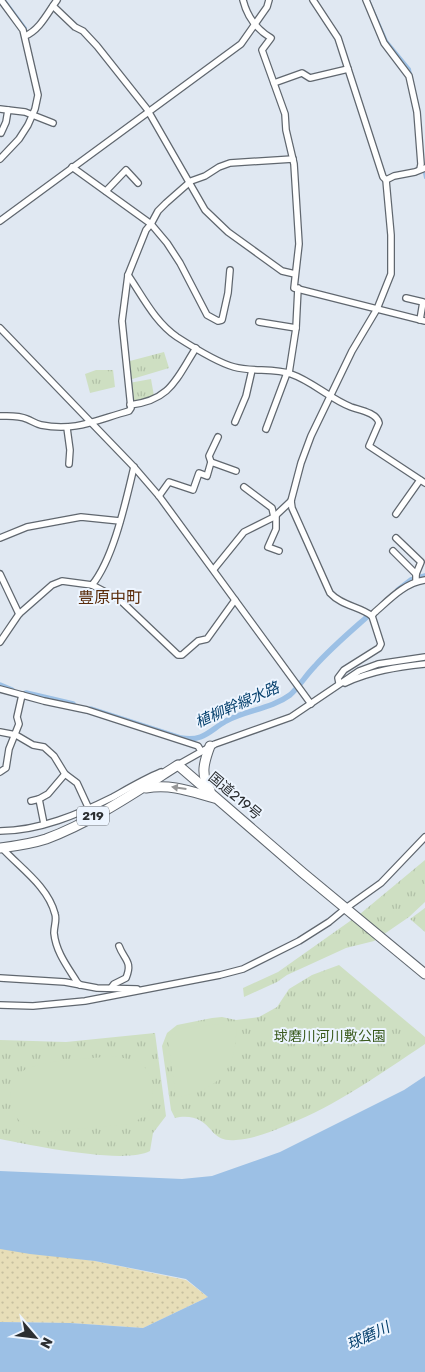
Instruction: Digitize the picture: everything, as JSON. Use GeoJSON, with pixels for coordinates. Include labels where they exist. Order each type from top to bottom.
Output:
{"type":"FeatureCollection","features":[{"type":"Feature","properties":{"kind":"highway"},"geometry":{"type":"LineString","coordinates":[[210,746],[203,770],[205,781],[216,799]]}},
{"type":"Feature","properties":{"kind":"highway","name":"国道219号"},"geometry":{"type":"LineString","coordinates":[[178,765],[303,873],[425,974]]}},
{"type":"Feature","properties":{"kind":"highway","name":"219"},"geometry":{"type":"LineString","coordinates":[[1,847],[46,839],[77,825],[178,765]]}},
{"type":"Feature","properties":{"kind":"highway"},"geometry":{"type":"LineString","coordinates":[[140,789],[158,786],[184,788],[216,799]]}},
{"type":"Feature","properties":{"kind":"street"},"geometry":{"type":"LineString","coordinates":[[0,159],[18,139],[32,116],[38,95],[23,30],[1,0]]}},
{"type":"Feature","properties":{"kind":"street"},"geometry":{"type":"LineString","coordinates":[[25,36],[43,20],[57,0]]}},
{"type":"Feature","properties":{"kind":"street"},"geometry":{"type":"LineString","coordinates":[[243,0],[248,16],[255,25],[271,38],[262,50],[285,114],[286,130],[293,159],[299,244],[294,288],[423,321],[423,302],[406,298]]}},
{"type":"Feature","properties":{"kind":"street"},"geometry":{"type":"LineString","coordinates":[[0,221],[241,44],[255,25],[269,0]]}},
{"type":"Feature","properties":{"kind":"street"},"geometry":{"type":"LineString","coordinates":[[313,0],[338,38],[383,177],[386,180],[391,235],[391,274],[377,309],[352,351],[306,449],[291,501],[292,508],[330,593],[342,603],[365,610],[372,616],[381,644],[380,648],[344,670],[338,678],[340,683]]}},
{"type":"Feature","properties":{"kind":"street"},"geometry":{"type":"LineString","coordinates":[[366,0],[384,43],[409,76],[417,112],[422,168],[386,180]]}},
{"type":"Feature","properties":{"kind":"street"},"geometry":{"type":"LineString","coordinates":[[53,6],[75,27],[83,31],[97,46],[149,112],[205,210],[228,232],[282,271],[295,274]]}},
{"type":"Feature","properties":{"kind":"street"},"geometry":{"type":"LineString","coordinates":[[274,83],[302,73],[310,78],[348,69]]}},
{"type":"Feature","properties":{"kind":"street"},"geometry":{"type":"LineString","coordinates":[[0,109],[25,112],[53,124]]}},
{"type":"Feature","properties":{"kind":"street"},"geometry":{"type":"LineString","coordinates":[[1,133],[6,122],[8,110]]}},
{"type":"Feature","properties":{"kind":"street"},"geometry":{"type":"LineString","coordinates":[[0,416],[16,415],[36,424],[67,428],[78,427],[128,411],[131,408],[122,321],[128,275],[146,230],[152,224],[158,211],[189,183],[212,172],[218,166],[230,163],[293,159]]}},
{"type":"Feature","properties":{"kind":"street"},"geometry":{"type":"LineString","coordinates":[[72,167],[152,224],[167,242],[180,263],[207,315],[218,321],[222,320],[228,293],[230,270]]}},
{"type":"Feature","properties":{"kind":"street"},"geometry":{"type":"LineString","coordinates":[[106,191],[126,170],[138,183]]}},
{"type":"Feature","properties":{"kind":"street"},"geometry":{"type":"LineString","coordinates":[[128,275],[146,300],[155,318],[176,336],[196,348],[234,367],[288,373],[348,406],[379,419],[369,446],[423,482],[396,514]]}},
{"type":"Feature","properties":{"kind":"street"},"geometry":{"type":"LineString","coordinates":[[266,429],[288,373],[296,328],[298,288]]}},
{"type":"Feature","properties":{"kind":"street"},"geometry":{"type":"LineString","coordinates":[[259,322],[296,328]]}},
{"type":"Feature","properties":{"kind":"street"},"geometry":{"type":"LineString","coordinates":[[0,328],[134,467],[159,496],[311,704]]}},
{"type":"Feature","properties":{"kind":"street"},"geometry":{"type":"LineString","coordinates":[[130,404],[155,400],[165,392],[176,380],[196,348]]}},
{"type":"Feature","properties":{"kind":"street"},"geometry":{"type":"LineString","coordinates":[[235,422],[246,396],[252,370]]}},
{"type":"Feature","properties":{"kind":"street"},"geometry":{"type":"LineString","coordinates":[[67,428],[70,450],[68,464]]}},
{"type":"Feature","properties":{"kind":"street"},"geometry":{"type":"LineString","coordinates":[[159,496],[169,482],[193,490],[199,473],[207,476],[211,462],[210,456],[218,437]]}},
{"type":"Feature","properties":{"kind":"street"},"geometry":{"type":"LineString","coordinates":[[211,462],[236,471]]}},
{"type":"Feature","properties":{"kind":"street"},"geometry":{"type":"LineString","coordinates":[[92,584],[102,571],[120,521],[134,467]]}},
{"type":"Feature","properties":{"kind":"street"},"geometry":{"type":"LineString","coordinates":[[244,487],[272,508],[276,529],[268,547],[279,551]]}},
{"type":"Feature","properties":{"kind":"street"},"geometry":{"type":"LineString","coordinates":[[214,569],[244,532],[275,516],[291,501]]}},
{"type":"Feature","properties":{"kind":"street"},"geometry":{"type":"LineString","coordinates":[[0,538],[27,527],[81,518],[120,521]]}},
{"type":"Feature","properties":{"kind":"street"},"geometry":{"type":"LineString","coordinates":[[372,616],[416,578],[421,562],[396,538]]}},
{"type":"Feature","properties":{"kind":"street"},"geometry":{"type":"LineString","coordinates":[[393,551],[416,578],[425,580]]}},
{"type":"Feature","properties":{"kind":"street"},"geometry":{"type":"LineString","coordinates":[[0,575],[19,614]]}},
{"type":"Feature","properties":{"kind":"street"},"geometry":{"type":"LineString","coordinates":[[0,642],[19,614],[55,583],[62,581],[92,584],[119,599],[178,655],[182,655],[198,641],[207,639],[235,600]]}},
{"type":"Feature","properties":{"kind":"street"},"geometry":{"type":"LineString","coordinates":[[0,831],[12,831],[44,824],[89,809],[151,776],[178,765],[210,746],[291,717],[360,671],[378,664],[425,657]]}},
{"type":"Feature","properties":{"kind":"street"},"geometry":{"type":"LineString","coordinates":[[328,692],[366,674],[425,664]]}},
{"type":"Feature","properties":{"kind":"street"},"geometry":{"type":"LineString","coordinates":[[0,689],[115,718],[198,746],[201,751]]}},
{"type":"Feature","properties":{"kind":"street"},"geometry":{"type":"LineString","coordinates":[[0,772],[6,768],[9,749],[16,735],[19,724],[17,717],[18,709],[22,695]]}},
{"type":"Feature","properties":{"kind":"street"},"geometry":{"type":"LineString","coordinates":[[0,732],[16,735],[33,745],[44,748],[54,756],[65,774],[77,783],[89,809]]}},
{"type":"Feature","properties":{"kind":"street"},"geometry":{"type":"LineString","coordinates":[[31,801],[48,794],[65,774]]}},
{"type":"Feature","properties":{"kind":"street"},"geometry":{"type":"LineString","coordinates":[[39,799],[44,824]]}},
{"type":"Feature","properties":{"kind":"street"},"geometry":{"type":"LineString","coordinates":[[0,1004],[32,1006],[85,1001],[220,975],[256,964],[311,934],[348,910],[382,883],[425,837]]}},
{"type":"Feature","properties":{"kind":"street"},"geometry":{"type":"LineString","coordinates":[[1,847],[37,883],[50,902],[55,914],[54,930],[58,952],[80,985]]}},
{"type":"Feature","properties":{"kind":"street"},"geometry":{"type":"LineString","coordinates":[[111,988],[114,984],[126,978],[128,971],[129,964],[119,946]]}},
{"type":"Feature","properties":{"kind":"street"},"geometry":{"type":"LineString","coordinates":[[0,978],[142,990]]}},
{"type":"Feature","properties":{"kind":"green space"},"geometry":{"type":"Polygon","coordinates":[[[164,352],[169,368],[129,380],[126,362],[164,352]]]}},
{"type":"Feature","properties":{"kind":"green space"},"geometry":{"type":"Polygon","coordinates":[[[96,370],[113,370],[115,387],[90,393],[85,374],[96,370]]]}},
{"type":"Feature","properties":{"kind":"green space"},"geometry":{"type":"Polygon","coordinates":[[[151,379],[154,396],[131,403],[129,383],[151,379]]]}},
{"type":"Feature","properties":{"kind":"green space"},"geometry":{"type":"Polygon","coordinates":[[[425,860],[425,902],[409,917],[374,941],[346,948],[244,997],[243,988],[278,972],[360,914],[425,860]]]}},
{"type":"Feature","properties":{"kind":"green space"},"geometry":{"type":"Polygon","coordinates":[[[425,908],[425,932],[410,919],[425,908]]]}},
{"type":"Feature","properties":{"kind":"green space","name":"球磨川河川敷公園"},"geometry":{"type":"Polygon","coordinates":[[[339,965],[425,1037],[425,1044],[358,1088],[323,1108],[256,1137],[236,1140],[223,1139],[198,1119],[188,1117],[175,1118],[171,1110],[162,1046],[167,1033],[177,1025],[212,1018],[222,1017],[236,1020],[259,1017],[277,1007],[289,989],[312,975],[339,965]]]}},
{"type":"Feature","properties":{"kind":"green space"},"geometry":{"type":"Polygon","coordinates":[[[230,1023],[236,1026],[236,1041],[229,1066],[214,1083],[203,1090],[176,1097],[168,1041],[176,1029],[230,1023]]]}},
{"type":"Feature","properties":{"kind":"green space"},"geometry":{"type":"Polygon","coordinates":[[[155,1033],[166,1116],[153,1133],[150,1151],[137,1155],[99,1155],[0,1139],[0,1040],[66,1042],[155,1033]]]}},
{"type":"Feature","properties":{"kind":"green space"},"geometry":{"type":"Polygon","coordinates":[[[114,1056],[137,1061],[142,1064],[152,1082],[153,1095],[151,1107],[139,1119],[129,1124],[44,1132],[24,1124],[17,1118],[11,1104],[11,1089],[14,1080],[20,1073],[28,1068],[51,1062],[114,1056]]]}},
{"type":"Feature","properties":{"kind":"sand"},"geometry":{"type":"Polygon","coordinates":[[[0,1248],[95,1261],[186,1280],[208,1297],[143,1328],[70,1323],[0,1322],[0,1248]]]}},
{"type":"Feature","properties":{"kind":"water","name":"球磨川"},"geometry":{"type":"Polygon","coordinates":[[[425,1076],[425,1372],[0,1372],[0,1322],[70,1323],[143,1328],[208,1297],[186,1279],[95,1261],[0,1249],[0,1171],[182,1179],[212,1176],[280,1152],[404,1090],[425,1076]]]}},
{"type":"Feature","properties":{"kind":"waterway"},"geometry":{"type":"LineString","coordinates":[[5,0],[26,28]]}},
{"type":"Feature","properties":{"kind":"waterway"},"geometry":{"type":"LineString","coordinates":[[369,0],[387,41],[410,69],[411,75]]}},
{"type":"Feature","properties":{"kind":"waterway"},"geometry":{"type":"LineString","coordinates":[[424,173],[425,178]]}},
{"type":"Feature","properties":{"kind":"waterway","name":"植柳幹線水路"},"geometry":{"type":"LineString","coordinates":[[398,590],[411,580],[425,576]]}},
{"type":"Feature","properties":{"kind":"waterway","name":"植柳幹線水路"},"geometry":{"type":"LineString","coordinates":[[91,709],[181,738],[200,737],[234,717],[283,700],[290,695],[328,653],[368,616]]}},
{"type":"Feature","properties":{"kind":"waterway","name":"植柳幹線水路"},"geometry":{"type":"LineString","coordinates":[[0,685],[12,690]]}},
{"type":"Feature","properties":{"kind":"waterway","name":"植柳幹線水路"},"geometry":{"type":"LineString","coordinates":[[26,693],[73,704]]}},
{"type":"Feature","properties":{"kind":"district","name":"豊原中町"},"geometry":{"type":"Point","coordinates":[110,597]}}]}
